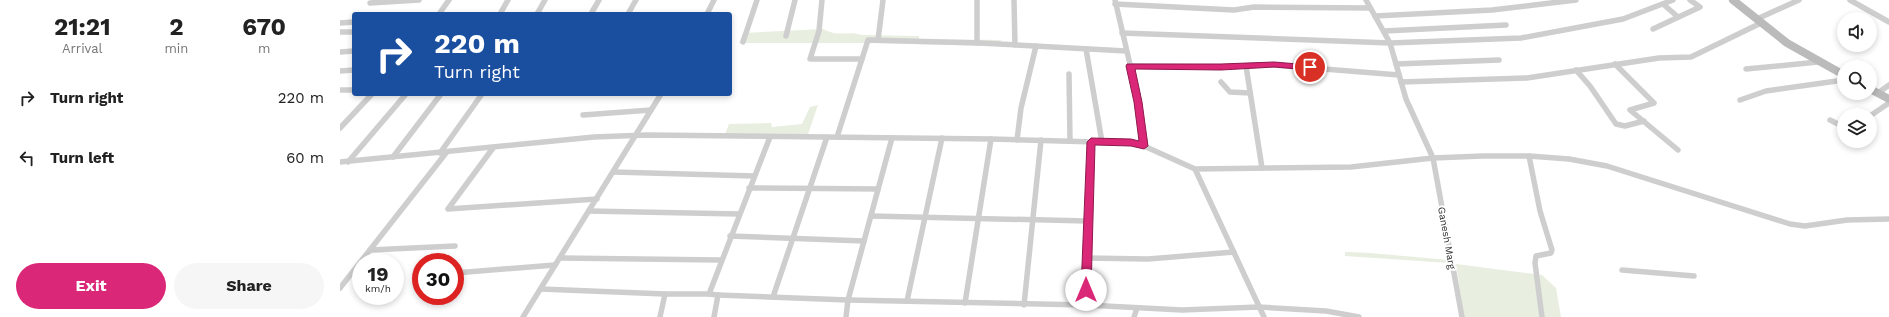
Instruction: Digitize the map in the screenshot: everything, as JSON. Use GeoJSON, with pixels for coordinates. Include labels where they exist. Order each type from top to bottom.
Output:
{"type":"FeatureCollection","features":[{"type":"Feature","properties":{"kind":"main road"},"geometry":{"type":"LineString","coordinates":[[1733,0],[1787,42],[1818,62],[1837,72]]}},
{"type":"Feature","properties":{"kind":"main road"},"geometry":{"type":"LineString","coordinates":[[1878,93],[1889,99]]}},
{"type":"Feature","properties":{"kind":"street"},"geometry":{"type":"LineString","coordinates":[[370,3],[419,0]]}},
{"type":"Feature","properties":{"kind":"street"},"geometry":{"type":"LineString","coordinates":[[440,12],[449,0]]}},
{"type":"Feature","properties":{"kind":"street"},"geometry":{"type":"LineString","coordinates":[[501,12],[508,0]]}},
{"type":"Feature","properties":{"kind":"street"},"geometry":{"type":"LineString","coordinates":[[538,12],[545,0]]}},
{"type":"Feature","properties":{"kind":"street"},"geometry":{"type":"LineString","coordinates":[[592,12],[598,0]]}},
{"type":"Feature","properties":{"kind":"street"},"geometry":{"type":"LineString","coordinates":[[629,12],[636,0]]}},
{"type":"Feature","properties":{"kind":"street"},"geometry":{"type":"LineString","coordinates":[[708,12],[714,0]]}},
{"type":"Feature","properties":{"kind":"street"},"geometry":{"type":"LineString","coordinates":[[743,42],[757,0]]}},
{"type":"Feature","properties":{"kind":"street"},"geometry":{"type":"LineString","coordinates":[[786,36],[795,0]]}},
{"type":"Feature","properties":{"kind":"street"},"geometry":{"type":"LineString","coordinates":[[822,0],[819,31],[810,59],[862,59]]}},
{"type":"Feature","properties":{"kind":"street"},"geometry":{"type":"LineString","coordinates":[[878,40],[882,0]]}},
{"type":"Feature","properties":{"kind":"street"},"geometry":{"type":"LineString","coordinates":[[977,0],[977,43]]}},
{"type":"Feature","properties":{"kind":"street"},"geometry":{"type":"LineString","coordinates":[[1014,0],[1015,45]]}},
{"type":"Feature","properties":{"kind":"street","name":"Ganesh Marg"},"geometry":{"type":"LineString","coordinates":[[1366,0],[1390,43],[1406,99],[1433,158],[1462,317]]}},
{"type":"Feature","properties":{"kind":"street"},"geometry":{"type":"LineString","coordinates":[[1375,16],[1492,10],[1576,0]]}},
{"type":"Feature","properties":{"kind":"street"},"geometry":{"type":"LineString","coordinates":[[1122,33],[1154,33],[1218,38],[1390,43],[1521,38],[1623,19],[1673,0]]}},
{"type":"Feature","properties":{"kind":"street"},"geometry":{"type":"LineString","coordinates":[[1653,29],[1700,7],[1690,0]]}},
{"type":"Feature","properties":{"kind":"street"},"geometry":{"type":"LineString","coordinates":[[1401,82],[1527,78],[1660,58],[1691,58],[1799,0]]}},
{"type":"Feature","properties":{"kind":"street"},"geometry":{"type":"LineString","coordinates":[[1850,0],[1889,22]]}},
{"type":"Feature","properties":{"kind":"street"},"geometry":{"type":"LineString","coordinates":[[1144,146],[1137,96],[1115,2],[1234,10],[1254,7],[1370,8]]}},
{"type":"Feature","properties":{"kind":"street"},"geometry":{"type":"LineString","coordinates":[[1663,4],[1678,17]]}},
{"type":"Feature","properties":{"kind":"street"},"geometry":{"type":"LineString","coordinates":[[340,23],[352,22]]}},
{"type":"Feature","properties":{"kind":"street"},"geometry":{"type":"LineString","coordinates":[[1384,31],[1506,25]]}},
{"type":"Feature","properties":{"kind":"street"},"geometry":{"type":"LineString","coordinates":[[340,32],[352,32]]}},
{"type":"Feature","properties":{"kind":"street"},"geometry":{"type":"LineString","coordinates":[[837,137],[868,40],[977,43],[1126,51]]}},
{"type":"Feature","properties":{"kind":"street"},"geometry":{"type":"LineString","coordinates":[[1017,140],[1021,108],[1036,46]]}},
{"type":"Feature","properties":{"kind":"street"},"geometry":{"type":"LineString","coordinates":[[1086,49],[1102,142]]}},
{"type":"Feature","properties":{"kind":"street"},"geometry":{"type":"LineString","coordinates":[[340,52],[352,51]]}},
{"type":"Feature","properties":{"kind":"street"},"geometry":{"type":"LineString","coordinates":[[1396,64],[1500,60]]}},
{"type":"Feature","properties":{"kind":"street"},"geometry":{"type":"LineString","coordinates":[[1746,69],[1818,62]]}},
{"type":"Feature","properties":{"kind":"street"},"geometry":{"type":"LineString","coordinates":[[1615,64],[1654,104],[1630,110],[1678,150]]}},
{"type":"Feature","properties":{"kind":"street"},"geometry":{"type":"LineString","coordinates":[[1130,66],[1274,65],[1399,74]]}},
{"type":"Feature","properties":{"kind":"street"},"geometry":{"type":"LineString","coordinates":[[1246,66],[1262,168]]}},
{"type":"Feature","properties":{"kind":"street"},"geometry":{"type":"LineString","coordinates":[[340,71],[352,70]]}},
{"type":"Feature","properties":{"kind":"street"},"geometry":{"type":"LineString","coordinates":[[1576,70],[1590,86],[1616,124],[1625,126],[1644,121]]}},
{"type":"Feature","properties":{"kind":"street"},"geometry":{"type":"LineString","coordinates":[[1069,74],[1070,141]]}},
{"type":"Feature","properties":{"kind":"street"},"geometry":{"type":"LineString","coordinates":[[1740,100],[1766,91],[1837,81]]}},
{"type":"Feature","properties":{"kind":"street"},"geometry":{"type":"LineString","coordinates":[[1221,82],[1225,91],[1228,93],[1250,93]]}},
{"type":"Feature","properties":{"kind":"street"},"geometry":{"type":"LineString","coordinates":[[1878,93],[1889,85]]}},
{"type":"Feature","properties":{"kind":"street"},"geometry":{"type":"LineString","coordinates":[[340,90],[352,90]]}},
{"type":"Feature","properties":{"kind":"street"},"geometry":{"type":"LineString","coordinates":[[340,128],[370,96]]}},
{"type":"Feature","properties":{"kind":"street"},"geometry":{"type":"LineString","coordinates":[[348,162],[404,96]]}},
{"type":"Feature","properties":{"kind":"street"},"geometry":{"type":"LineString","coordinates":[[393,157],[399,147],[439,96]]}},
{"type":"Feature","properties":{"kind":"street"},"geometry":{"type":"LineString","coordinates":[[340,288],[433,171],[443,153],[481,96]]}},
{"type":"Feature","properties":{"kind":"street"},"geometry":{"type":"LineString","coordinates":[[523,317],[660,96]]}},
{"type":"Feature","properties":{"kind":"street"},"geometry":{"type":"LineString","coordinates":[[1877,111],[1889,103]]}},
{"type":"Feature","properties":{"kind":"street"},"geometry":{"type":"LineString","coordinates":[[583,115],[651,110]]}},
{"type":"Feature","properties":{"kind":"street"},"geometry":{"type":"LineString","coordinates":[[1830,120],[1837,124]]}},
{"type":"Feature","properties":{"kind":"street"},"geometry":{"type":"LineString","coordinates":[[340,162],[594,137],[636,136],[942,138],[1131,143],[1144,146],[1194,168],[1351,167],[1433,158],[1529,156],[1569,159],[1607,166],[1790,224],[1805,226],[1846,220],[1889,220]]}},
{"type":"Feature","properties":{"kind":"street"},"geometry":{"type":"LineString","coordinates":[[709,294],[720,260],[770,137]]}},
{"type":"Feature","properties":{"kind":"street"},"geometry":{"type":"LineString","coordinates":[[773,297],[827,137]]}},
{"type":"Feature","properties":{"kind":"street"},"geometry":{"type":"LineString","coordinates":[[846,317],[848,300],[892,138]]}},
{"type":"Feature","properties":{"kind":"street"},"geometry":{"type":"LineString","coordinates":[[907,301],[942,138]]}},
{"type":"Feature","properties":{"kind":"street"},"geometry":{"type":"LineString","coordinates":[[965,303],[977,219],[991,139]]}},
{"type":"Feature","properties":{"kind":"street"},"geometry":{"type":"LineString","coordinates":[[1024,305],[1041,140]]}},
{"type":"Feature","properties":{"kind":"street"},"geometry":{"type":"LineString","coordinates":[[1086,305],[1087,221],[1091,142]]}},
{"type":"Feature","properties":{"kind":"street"},"geometry":{"type":"LineString","coordinates":[[493,148],[448,209],[597,199]]}},
{"type":"Feature","properties":{"kind":"street"},"geometry":{"type":"LineString","coordinates":[[1529,156],[1540,211],[1552,250],[1551,253],[1536,256],[1535,263],[1542,317]]}},
{"type":"Feature","properties":{"kind":"street"},"geometry":{"type":"LineString","coordinates":[[1194,168],[1264,317]]}},
{"type":"Feature","properties":{"kind":"street"},"geometry":{"type":"LineString","coordinates":[[614,172],[754,176]]}},
{"type":"Feature","properties":{"kind":"street"},"geometry":{"type":"LineString","coordinates":[[749,188],[878,189]]}},
{"type":"Feature","properties":{"kind":"street"},"geometry":{"type":"LineString","coordinates":[[589,211],[739,214]]}},
{"type":"Feature","properties":{"kind":"street"},"geometry":{"type":"LineString","coordinates":[[870,216],[1087,221]]}},
{"type":"Feature","properties":{"kind":"street"},"geometry":{"type":"LineString","coordinates":[[730,236],[794,237],[864,241]]}},
{"type":"Feature","properties":{"kind":"street"},"geometry":{"type":"LineString","coordinates":[[370,250],[455,246]]}},
{"type":"Feature","properties":{"kind":"street"},"geometry":{"type":"LineString","coordinates":[[1086,258],[1148,259],[1234,252]]}},
{"type":"Feature","properties":{"kind":"street"},"geometry":{"type":"LineString","coordinates":[[560,258],[720,260]]}},
{"type":"Feature","properties":{"kind":"street"},"geometry":{"type":"LineString","coordinates":[[464,272],[556,265]]}},
{"type":"Feature","properties":{"kind":"street"},"geometry":{"type":"LineString","coordinates":[[1622,270],[1694,276]]}},
{"type":"Feature","properties":{"kind":"street"},"geometry":{"type":"LineString","coordinates":[[541,289],[848,300],[1024,305],[1086,305],[1182,310],[1259,307],[1326,311],[1358,317]]}},
{"type":"Feature","properties":{"kind":"street"},"geometry":{"type":"LineString","coordinates":[[660,317],[665,294]]}},
{"type":"Feature","properties":{"kind":"street"},"geometry":{"type":"LineString","coordinates":[[714,317],[718,295]]}},
{"type":"Feature","properties":{"kind":"street"},"geometry":{"type":"LineString","coordinates":[[1134,317],[1137,308]]}},
{"type":"Feature","properties":{"kind":"shaded area"},"geometry":{"type":"Polygon","coordinates":[[[823,29],[839,34],[852,33],[862,35],[919,36],[919,39],[1002,40],[993,46],[869,43],[739,43],[743,33],[823,29]]]}},
{"type":"Feature","properties":{"kind":"shaded area"},"geometry":{"type":"Polygon","coordinates":[[[818,105],[808,134],[725,134],[729,124],[771,123],[772,127],[802,124],[810,107],[818,105]]]}},
{"type":"Feature","properties":{"kind":"shaded area"},"geometry":{"type":"Polygon","coordinates":[[[1345,252],[1449,260],[1449,263],[1345,256],[1345,252]]]}},
{"type":"Feature","properties":{"kind":"shaded area"},"geometry":{"type":"Polygon","coordinates":[[[1456,264],[1542,275],[1556,288],[1561,317],[1464,317],[1456,264]]]}},
{"type":"Feature","properties":{"kind":"route"},"geometry":{"type":"LineString","coordinates":[[1086,290],[1091,142],[1131,143],[1144,146],[1136,90],[1130,66],[1221,67],[1274,65],[1310,67]]}}]}
